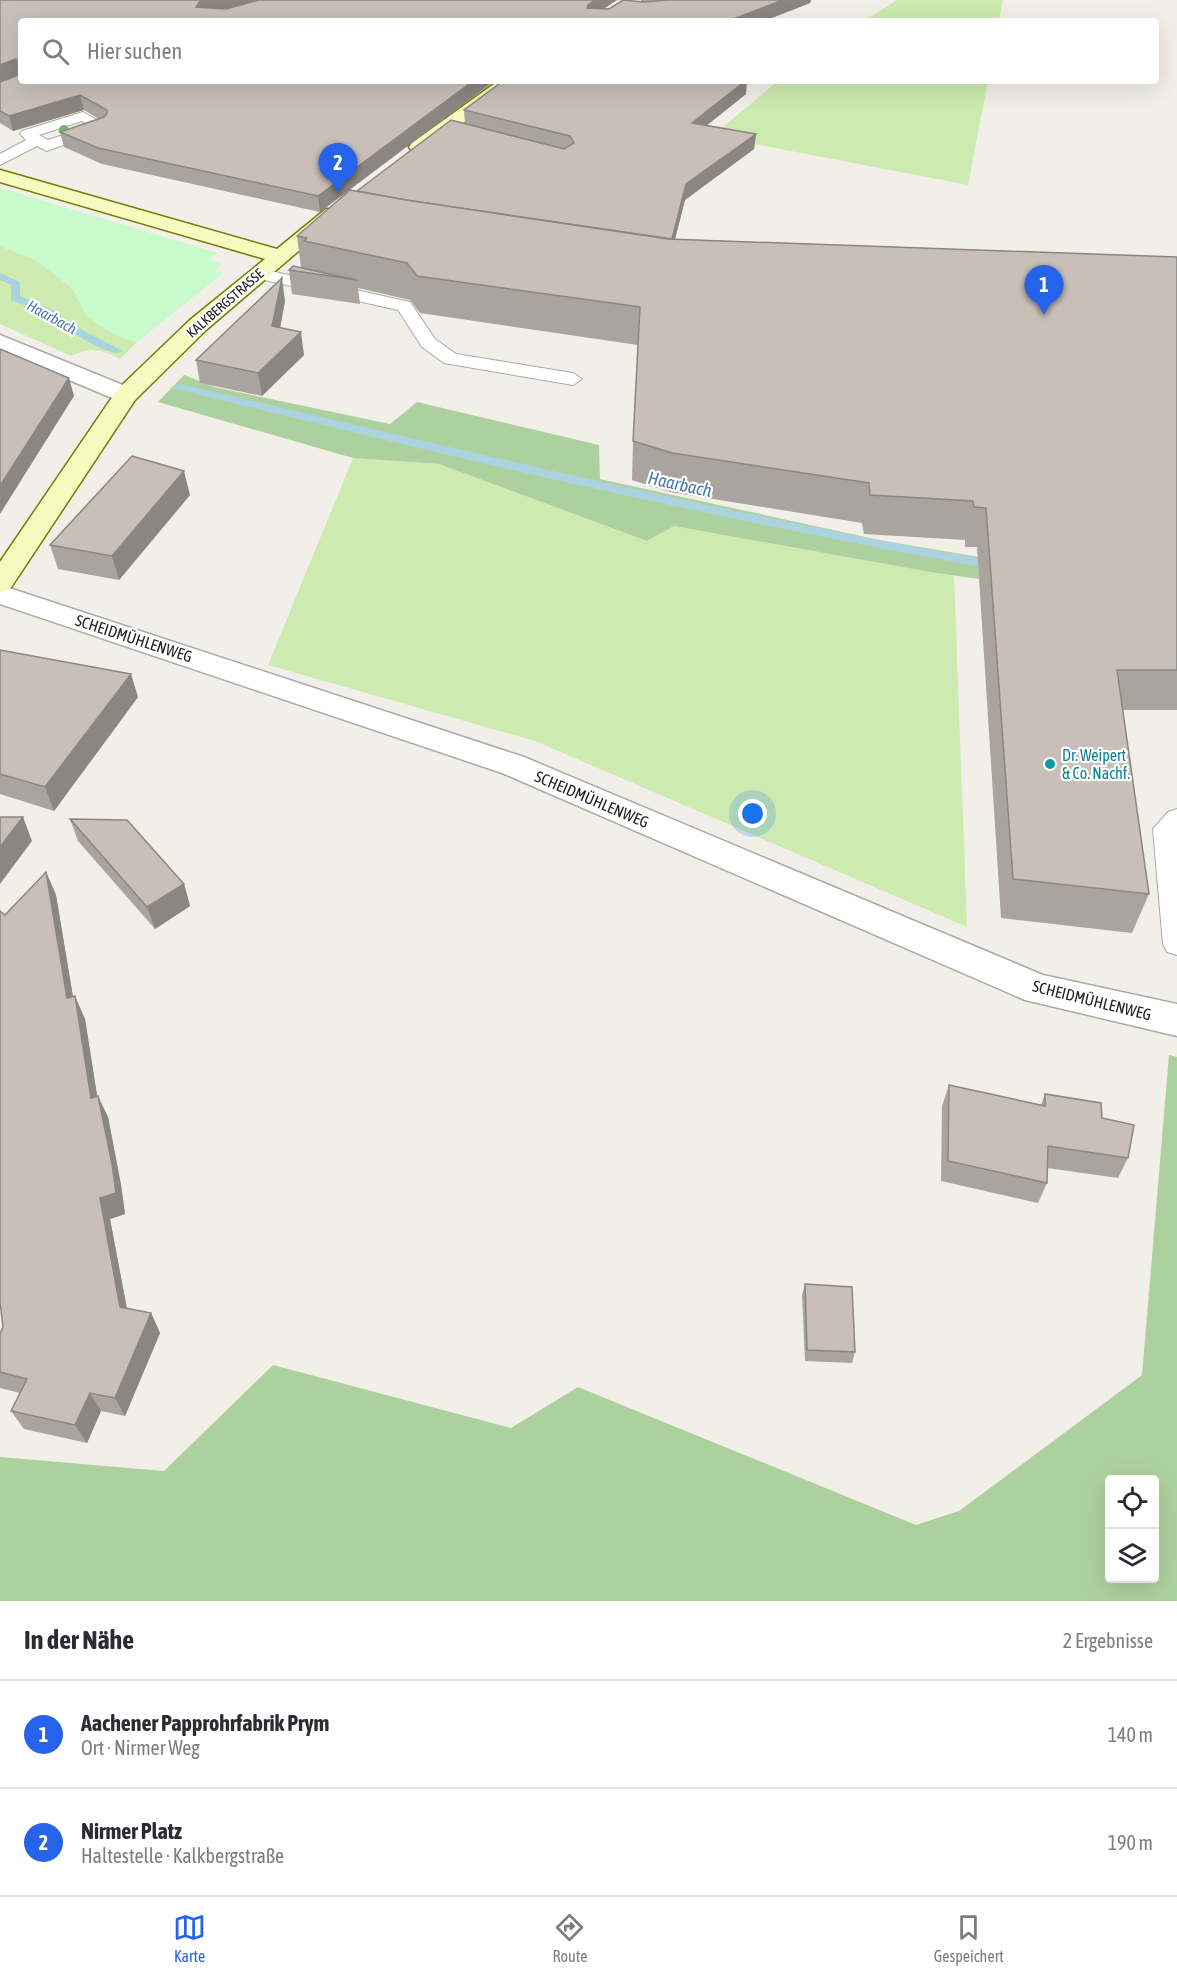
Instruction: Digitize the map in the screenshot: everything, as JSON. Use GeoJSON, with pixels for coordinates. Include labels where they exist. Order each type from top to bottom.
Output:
{"type":"FeatureCollection","features":[{"type":"Feature","properties":{"kind":"street"},"geometry":{"type":"LineString","coordinates":[[400,161],[506,84]]}},
{"type":"Feature","properties":{"kind":"street"},"geometry":{"type":"LineString","coordinates":[[0,176],[279,256]]}},
{"type":"Feature","properties":{"kind":"street","name":"KALKBERGSTRASSE"},"geometry":{"type":"LineString","coordinates":[[0,583],[126,396],[198,325],[257,273],[345,211]]}},
{"type":"Feature","properties":{"kind":"street"},"geometry":{"type":"LineString","coordinates":[[0,342],[126,396]]}},
{"type":"Feature","properties":{"kind":"street","name":"SCHEIDMÜHLENWEG"},"geometry":{"type":"LineString","coordinates":[[0,594],[513,765],[1038,989],[1177,1020]]}},
{"type":"Feature","properties":{"kind":"lane"},"geometry":{"type":"LineString","coordinates":[[447,128],[469,133]]}},
{"type":"Feature","properties":{"kind":"lane"},"geometry":{"type":"LineString","coordinates":[[0,160],[37,140]]}},
{"type":"Feature","properties":{"kind":"lane"},"geometry":{"type":"LineString","coordinates":[[257,273],[405,306],[429,346],[436,353],[451,359],[573,379]]}},
{"type":"Feature","properties":{"kind":"lane"},"geometry":{"type":"LineString","coordinates":[[1177,819],[1166,829],[1177,944]]}},
{"type":"Feature","properties":{"kind":"green space"},"geometry":{"type":"Polygon","coordinates":[[[897,0],[1003,0],[1000,18],[869,18],[897,0]]]}},
{"type":"Feature","properties":{"kind":"green space"},"geometry":{"type":"Polygon","coordinates":[[[774,84],[987,84],[968,185],[712,136],[774,84]]]}},
{"type":"Feature","properties":{"kind":"green space"},"geometry":{"type":"Polygon","coordinates":[[[0,188],[218,253],[208,260],[222,264],[214,271],[223,273],[137,342],[115,335],[87,317],[72,288],[36,260],[0,246],[0,188]]]}},
{"type":"Feature","properties":{"kind":"green space"},"geometry":{"type":"Polygon","coordinates":[[[0,246],[36,260],[72,288],[88,317],[115,335],[137,342],[120,359],[96,350],[84,351],[71,356],[0,324],[0,246]]]}},
{"type":"Feature","properties":{"kind":"green space"},"geometry":{"type":"Polygon","coordinates":[[[184,375],[214,387],[390,424],[417,402],[599,445],[600,479],[879,540],[1019,564],[1177,607],[936,573],[674,526],[647,541],[439,464],[353,458],[158,402],[184,375]]]}},
{"type":"Feature","properties":{"kind":"green space"},"geometry":{"type":"Polygon","coordinates":[[[353,458],[439,464],[647,541],[674,526],[954,576],[967,927],[535,741],[268,665],[353,458]]]}},
{"type":"Feature","properties":{"kind":"green space"},"geometry":{"type":"Polygon","coordinates":[[[1169,1055],[1177,1057],[1177,1601],[0,1601],[0,1457],[164,1471],[273,1365],[511,1428],[578,1387],[916,1525],[959,1511],[1142,1375],[1169,1055]]]}},
{"type":"Feature","properties":{"kind":"building"},"geometry":{"type":"Polygon","coordinates":[[[0,0],[202,0],[196,7],[226,9],[259,0],[595,0],[587,8],[609,9],[623,0],[644,2],[783,0],[736,18],[18,18],[18,62],[16,59],[0,65],[0,0]]]}},
{"type":"Feature","properties":{"kind":"building"},"geometry":{"type":"Polygon","coordinates":[[[18,75],[18,84],[469,84],[318,196],[98,148],[60,132],[104,117],[107,110],[80,95],[9,116],[0,111],[0,82],[18,75]]]}},
{"type":"Feature","properties":{"kind":"building"},"geometry":{"type":"Polygon","coordinates":[[[499,84],[741,84],[692,123],[756,134],[686,184],[672,239],[357,191],[451,120],[564,149],[574,143],[570,136],[464,110],[499,84]]]}},
{"type":"Feature","properties":{"kind":"building"},"geometry":{"type":"Polygon","coordinates":[[[350,190],[668,239],[1177,257],[1177,670],[1117,670],[1149,894],[1013,879],[986,508],[974,507],[973,501],[870,495],[869,483],[672,453],[633,441],[640,307],[417,276],[407,263],[304,241],[307,238],[297,236],[350,190]]]}},
{"type":"Feature","properties":{"kind":"building"},"geometry":{"type":"Polygon","coordinates":[[[293,266],[357,280],[289,270],[293,266]]]}},
{"type":"Feature","properties":{"kind":"building"},"geometry":{"type":"Polygon","coordinates":[[[282,278],[272,326],[301,332],[258,373],[196,360],[282,278]]]}},
{"type":"Feature","properties":{"kind":"building"},"geometry":{"type":"Polygon","coordinates":[[[0,349],[69,378],[0,486],[0,349]]]}},
{"type":"Feature","properties":{"kind":"building"},"geometry":{"type":"Polygon","coordinates":[[[132,456],[184,471],[112,556],[50,545],[132,456]]]}},
{"type":"Feature","properties":{"kind":"building"},"geometry":{"type":"Polygon","coordinates":[[[0,650],[131,674],[45,787],[0,774],[0,650]]]}},
{"type":"Feature","properties":{"kind":"building"},"geometry":{"type":"Polygon","coordinates":[[[0,817],[23,817],[0,847],[0,817]]]}},
{"type":"Feature","properties":{"kind":"building"},"geometry":{"type":"Polygon","coordinates":[[[70,819],[127,820],[184,884],[147,907],[70,819]]]}},
{"type":"Feature","properties":{"kind":"building"},"geometry":{"type":"Polygon","coordinates":[[[46,872],[67,998],[75,996],[91,1098],[98,1096],[112,1164],[116,1193],[100,1198],[120,1307],[151,1313],[115,1398],[90,1393],[75,1425],[11,1411],[27,1379],[0,1372],[0,1334],[3,1327],[0,1302],[0,911],[5,915],[46,872]]]}},
{"type":"Feature","properties":{"kind":"building"},"geometry":{"type":"Polygon","coordinates":[[[949,1085],[1045,1106],[1045,1094],[1101,1103],[1102,1118],[1134,1125],[1128,1158],[1048,1146],[1047,1183],[948,1161],[949,1085]]]}},
{"type":"Feature","properties":{"kind":"building"},"geometry":{"type":"Polygon","coordinates":[[[805,1284],[852,1287],[855,1352],[807,1350],[805,1284]]]}},
{"type":"Feature","properties":{"kind":"waterway","name":"Haarbach"},"geometry":{"type":"LineString","coordinates":[[0,276],[16,284],[15,298],[49,312],[72,329],[118,351]]}},
{"type":"Feature","properties":{"kind":"waterway","name":"Haarbach"},"geometry":{"type":"LineString","coordinates":[[180,387],[690,506],[793,528],[999,566]]}},
{"type":"Feature","properties":{"kind":"place","name":"Nirmer Platz"},"geometry":{"type":"Point","coordinates":[338,193]}},
{"type":"Feature","properties":{"kind":"place","name":"Aachener Papprohrfabrik Prym"},"geometry":{"type":"Point","coordinates":[1044,315]}},
{"type":"Feature","properties":{"kind":"place","name":"Dr. Weipert & Co. Nachf."},"geometry":{"type":"Point","coordinates":[1050,764]}}]}
